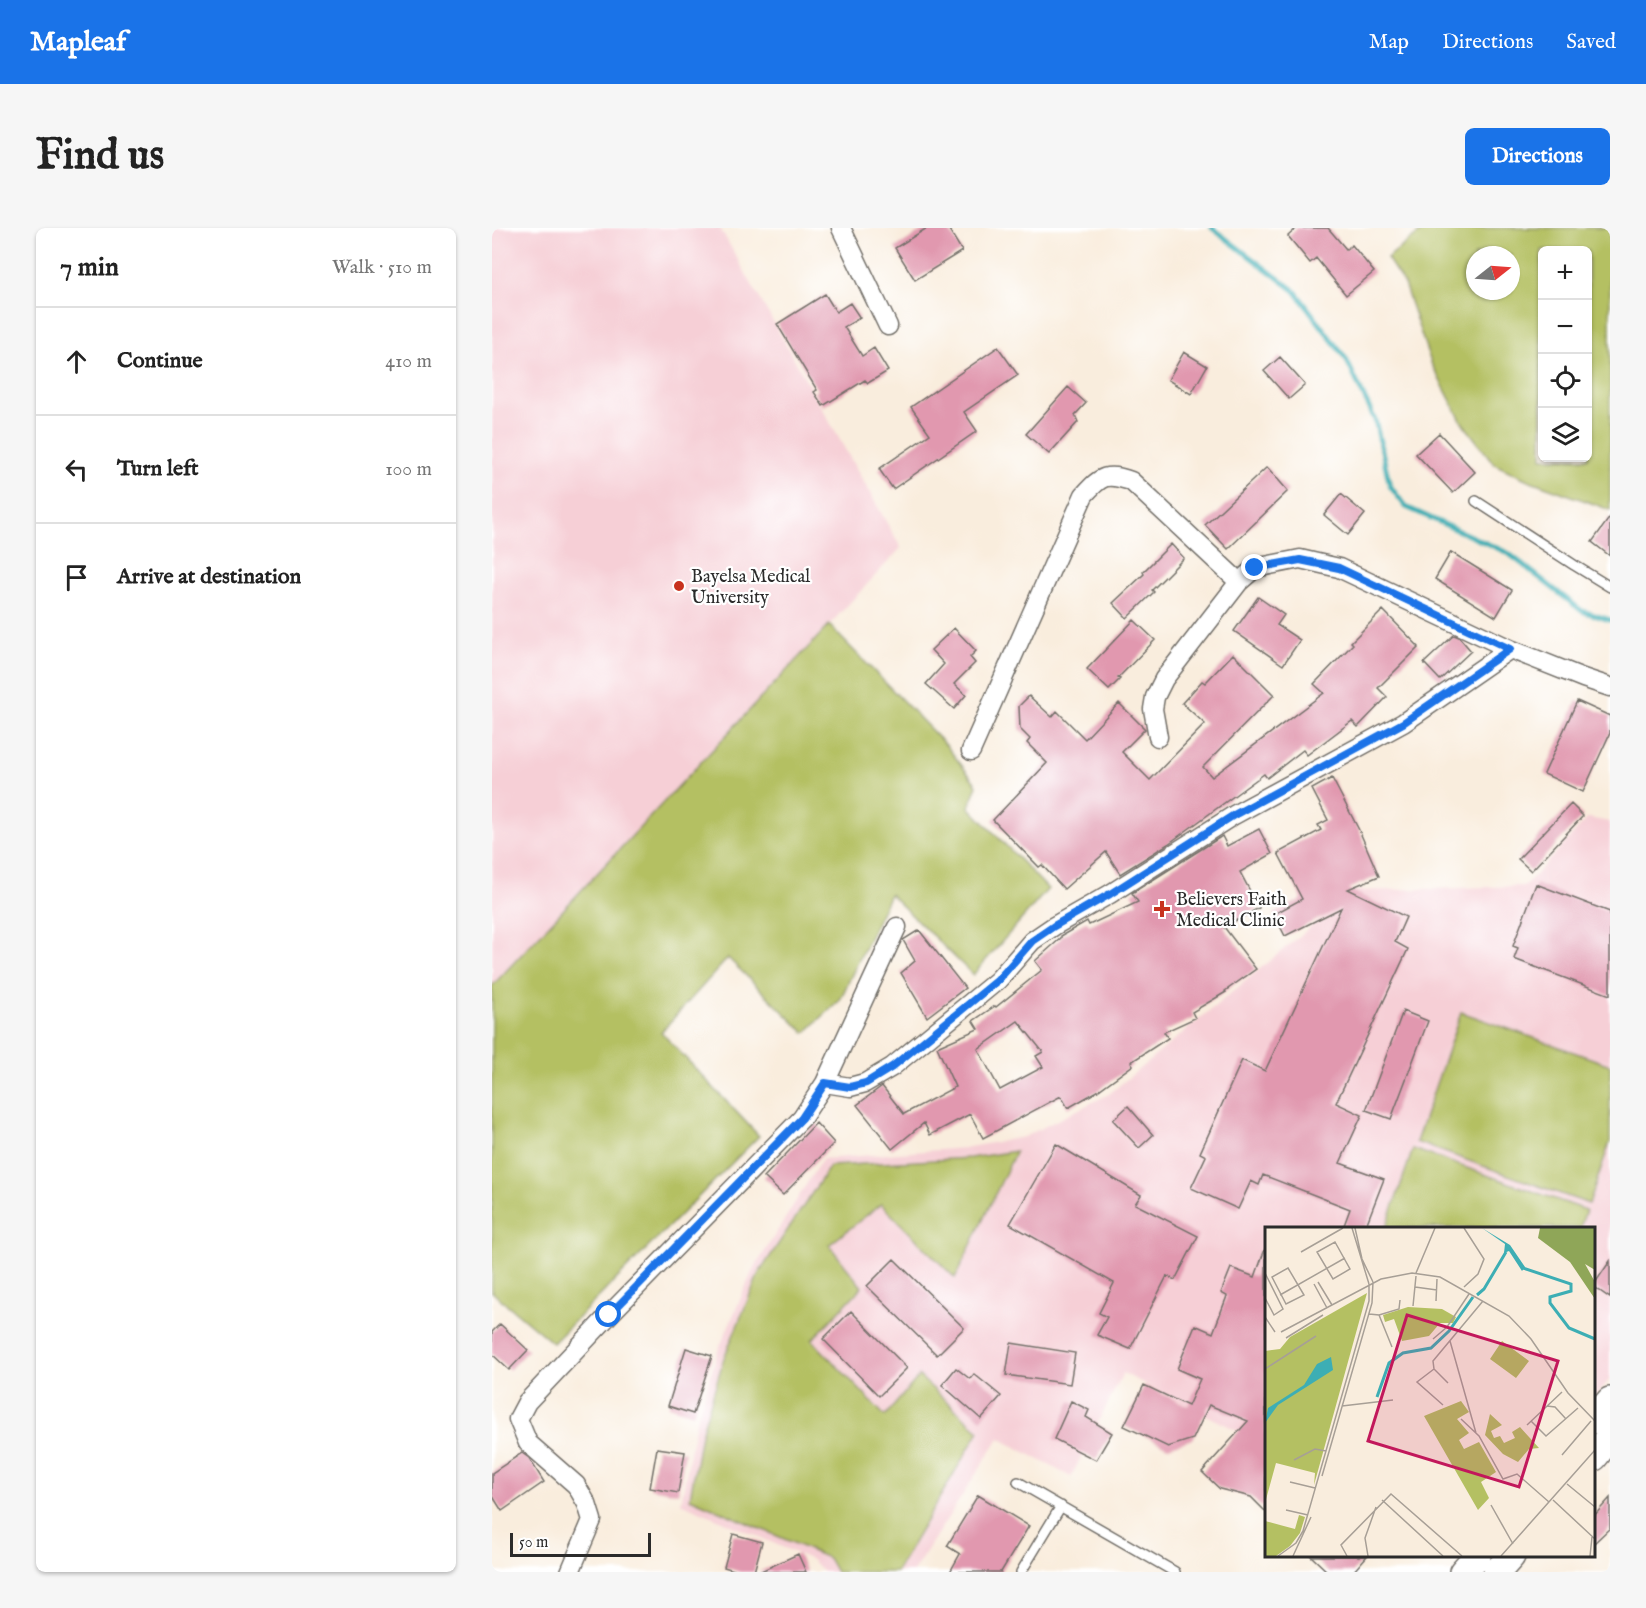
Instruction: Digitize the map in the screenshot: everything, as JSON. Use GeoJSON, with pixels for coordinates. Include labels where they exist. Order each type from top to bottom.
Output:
{"type":"FeatureCollection","features":[{"type":"Feature","properties":{"kind":"main road"},"geometry":{"type":"LineString","coordinates":[[1595,1418],[1610,1401]]}},
{"type":"Feature","properties":{"kind":"main road"},"geometry":{"type":"LineString","coordinates":[[1595,1455],[1610,1437]]}},
{"type":"Feature","properties":{"kind":"main road"},"geometry":{"type":"LineString","coordinates":[[1463,1572],[1476,1557]]}},
{"type":"Feature","properties":{"kind":"main road"},"geometry":{"type":"LineString","coordinates":[[1497,1572],[1510,1557]]}},
{"type":"Feature","properties":{"kind":"street"},"geometry":{"type":"LineString","coordinates":[[841,228],[888,326]]}},
{"type":"Feature","properties":{"kind":"street"},"geometry":{"type":"LineString","coordinates":[[971,751],[1084,495],[1096,481],[1112,475],[1131,481],[1239,582]]}},
{"type":"Feature","properties":{"kind":"street"},"geometry":{"type":"LineString","coordinates":[[1158,737],[1154,710],[1155,698],[1164,679],[1239,582],[1255,568],[1300,560],[1339,568],[1510,649],[1610,687]]}},
{"type":"Feature","properties":{"kind":"street"},"geometry":{"type":"LineString","coordinates":[[825,1083],[850,1087],[866,1083],[892,1067],[998,980],[1032,941],[1054,926],[1110,894],[1234,815],[1403,723],[1510,649]]}},
{"type":"Feature","properties":{"kind":"street"},"geometry":{"type":"LineString","coordinates":[[570,1572],[592,1520],[587,1504],[576,1485],[528,1443],[518,1419],[527,1402],[609,1315],[802,1118],[825,1083],[897,927]]}},
{"type":"Feature","properties":{"kind":"lane"},"geometry":{"type":"LineString","coordinates":[[1476,501],[1574,566],[1610,586]]}},
{"type":"Feature","properties":{"kind":"lane"},"geometry":{"type":"LineString","coordinates":[[1018,1482],[1175,1572]]}},
{"type":"Feature","properties":{"kind":"lane"},"geometry":{"type":"LineString","coordinates":[[1021,1572],[1061,1506]]}},
{"type":"Feature","properties":{"kind":"shaded area","name":"Bayelsa Medical University"},"geometry":{"type":"Polygon","coordinates":[[[492,228],[720,228],[901,548],[492,986],[492,228]]]}},
{"type":"Feature","properties":{"kind":"shaded area"},"geometry":{"type":"Polygon","coordinates":[[[1588,818],[1610,822],[1610,1379],[1595,1397],[1595,1227],[1265,1227],[1265,1444],[1123,1373],[1071,1477],[999,1438],[913,1572],[823,1572],[812,1560],[681,1503],[696,1421],[718,1351],[752,1272],[822,1159],[964,1148],[1024,1137],[1109,1094],[1354,891],[1525,886],[1588,818]]]}},
{"type":"Feature","properties":{"kind":"green space"},"geometry":{"type":"Polygon","coordinates":[[[1426,228],[1610,228],[1610,510],[1528,480],[1494,464],[1462,422],[1431,363],[1404,284],[1387,258],[1426,228]]]}},
{"type":"Feature","properties":{"kind":"green space"},"geometry":{"type":"Polygon","coordinates":[[[829,625],[945,744],[977,785],[969,807],[1048,889],[973,975],[890,894],[840,1000],[805,1033],[728,958],[661,1032],[759,1136],[553,1343],[492,1292],[492,986],[829,625]]]}},
{"type":"Feature","properties":{"kind":"green space"},"geometry":{"type":"Polygon","coordinates":[[[1461,1012],[1610,1065],[1610,1142],[1589,1204],[1416,1142],[1461,1012]]]}},
{"type":"Feature","properties":{"kind":"green space"},"geometry":{"type":"Polygon","coordinates":[[[1413,1149],[1586,1210],[1580,1227],[1386,1227],[1413,1149]]]}},
{"type":"Feature","properties":{"kind":"green space"},"geometry":{"type":"Polygon","coordinates":[[[1016,1151],[955,1278],[881,1204],[829,1245],[862,1287],[812,1340],[885,1416],[919,1376],[979,1431],[896,1572],[836,1572],[828,1558],[690,1498],[701,1434],[724,1358],[759,1273],[830,1166],[970,1158],[1016,1151]]]}},
{"type":"Feature","properties":{"kind":"building"},"geometry":{"type":"Polygon","coordinates":[[[927,228],[948,228],[962,251],[915,280],[895,248],[927,228]]]}},
{"type":"Feature","properties":{"kind":"building"},"geometry":{"type":"Polygon","coordinates":[[[1297,228],[1328,228],[1346,249],[1352,245],[1374,272],[1346,295],[1316,258],[1310,263],[1288,236],[1297,228]]]}},
{"type":"Feature","properties":{"kind":"building"},"geometry":{"type":"Polygon","coordinates":[[[825,294],[836,312],[850,303],[860,318],[844,327],[862,356],[874,348],[888,371],[868,383],[865,380],[823,406],[814,392],[817,390],[777,324],[825,294]]]}},
{"type":"Feature","properties":{"kind":"building"},"geometry":{"type":"Polygon","coordinates":[[[998,347],[1018,375],[964,412],[977,431],[893,489],[879,469],[930,434],[911,407],[998,347]]]}},
{"type":"Feature","properties":{"kind":"building"},"geometry":{"type":"Polygon","coordinates":[[[1184,352],[1207,366],[1191,394],[1168,380],[1184,352]]]}},
{"type":"Feature","properties":{"kind":"building"},"geometry":{"type":"Polygon","coordinates":[[[1280,357],[1305,385],[1289,399],[1264,371],[1280,357]]]}},
{"type":"Feature","properties":{"kind":"building"},"geometry":{"type":"Polygon","coordinates":[[[1068,387],[1086,403],[1075,415],[1078,422],[1049,454],[1026,434],[1068,387]]]}},
{"type":"Feature","properties":{"kind":"building"},"geometry":{"type":"Polygon","coordinates":[[[1439,433],[1475,472],[1453,493],[1416,454],[1439,433]]]}},
{"type":"Feature","properties":{"kind":"building"},"geometry":{"type":"Polygon","coordinates":[[[1267,467],[1288,491],[1228,549],[1205,525],[1267,467]]]}},
{"type":"Feature","properties":{"kind":"building"},"geometry":{"type":"Polygon","coordinates":[[[1341,494],[1365,514],[1348,535],[1324,515],[1341,494]]]}},
{"type":"Feature","properties":{"kind":"building"},"geometry":{"type":"Polygon","coordinates":[[[1610,517],[1610,556],[1592,542],[1610,517]]]}},
{"type":"Feature","properties":{"kind":"building"},"geometry":{"type":"Polygon","coordinates":[[[1171,544],[1184,558],[1127,618],[1113,603],[1171,544]]]}},
{"type":"Feature","properties":{"kind":"building"},"geometry":{"type":"Polygon","coordinates":[[[1451,552],[1512,590],[1496,617],[1435,579],[1451,552]]]}},
{"type":"Feature","properties":{"kind":"building"},"geometry":{"type":"Polygon","coordinates":[[[1258,597],[1284,615],[1277,625],[1300,640],[1283,665],[1234,631],[1258,597]]]}},
{"type":"Feature","properties":{"kind":"building"},"geometry":{"type":"Polygon","coordinates":[[[1383,610],[1419,647],[1378,688],[1387,697],[1358,727],[1352,721],[1307,755],[1303,750],[1267,778],[1264,774],[1168,844],[1120,874],[1106,852],[1064,889],[1042,865],[1039,867],[993,820],[1047,763],[1027,743],[1030,739],[1020,729],[1019,706],[1029,696],[1052,717],[1057,711],[1085,739],[1119,703],[1145,729],[1122,752],[1150,780],[1205,724],[1182,703],[1202,681],[1205,683],[1233,654],[1274,695],[1203,767],[1212,777],[1324,693],[1314,684],[1383,610]]]}},
{"type":"Feature","properties":{"kind":"building"},"geometry":{"type":"Polygon","coordinates":[[[1134,620],[1155,640],[1109,690],[1087,669],[1134,620]]]}},
{"type":"Feature","properties":{"kind":"building"},"geometry":{"type":"Polygon","coordinates":[[[954,628],[976,651],[970,657],[975,663],[954,684],[966,695],[954,709],[926,684],[944,664],[931,650],[954,628]]]}},
{"type":"Feature","properties":{"kind":"building"},"geometry":{"type":"Polygon","coordinates":[[[1454,635],[1459,637],[1471,651],[1440,680],[1424,663],[1454,635]]]}},
{"type":"Feature","properties":{"kind":"building"},"geometry":{"type":"Polygon","coordinates":[[[1577,701],[1610,716],[1610,733],[1583,792],[1544,774],[1577,701]]]}},
{"type":"Feature","properties":{"kind":"building"},"geometry":{"type":"Polygon","coordinates":[[[1332,778],[1359,830],[1379,876],[1348,889],[1406,917],[1395,942],[1408,949],[1336,1103],[1362,1115],[1340,1163],[1384,1179],[1365,1227],[1343,1227],[1350,1209],[1263,1175],[1259,1185],[1251,1181],[1238,1209],[1191,1188],[1206,1156],[1200,1153],[1242,1060],[1265,1071],[1341,908],[1285,936],[1274,914],[1302,899],[1278,853],[1321,830],[1318,825],[1328,820],[1312,789],[1332,778]]]}},
{"type":"Feature","properties":{"kind":"building"},"geometry":{"type":"Polygon","coordinates":[[[1571,804],[1583,816],[1531,871],[1518,859],[1571,804]]]}},
{"type":"Feature","properties":{"kind":"building"},"geometry":{"type":"Polygon","coordinates":[[[1259,829],[1272,854],[1240,872],[1259,908],[1224,927],[1256,969],[1226,992],[1192,1012],[1195,1018],[1164,1032],[1168,1038],[1131,1062],[1133,1065],[1096,1092],[1068,1108],[1061,1096],[983,1138],[970,1114],[930,1135],[924,1123],[892,1149],[857,1105],[882,1086],[904,1114],[955,1087],[937,1047],[978,1029],[973,1021],[996,1007],[1042,970],[1035,961],[1061,936],[1087,921],[1089,925],[1138,902],[1132,893],[1222,836],[1227,846],[1259,829]],[[1018,1021],[978,1049],[1000,1090],[1043,1067],[1036,1056],[1043,1052],[1018,1021]]]}},
{"type":"Feature","properties":{"kind":"building"},"geometry":{"type":"Polygon","coordinates":[[[1536,884],[1610,912],[1610,995],[1514,959],[1518,948],[1513,946],[1536,884]]]}},
{"type":"Feature","properties":{"kind":"building"},"geometry":{"type":"Polygon","coordinates":[[[919,930],[965,988],[927,1017],[901,973],[915,961],[903,940],[919,930]]]}},
{"type":"Feature","properties":{"kind":"building"},"geometry":{"type":"Polygon","coordinates":[[[1403,1011],[1428,1021],[1391,1119],[1366,1110],[1403,1011]]]}},
{"type":"Feature","properties":{"kind":"building"},"geometry":{"type":"Polygon","coordinates":[[[1128,1106],[1153,1135],[1139,1148],[1113,1120],[1128,1106]]]}},
{"type":"Feature","properties":{"kind":"building"},"geometry":{"type":"Polygon","coordinates":[[[816,1123],[834,1143],[783,1195],[764,1177],[816,1123]]]}},
{"type":"Feature","properties":{"kind":"building"},"geometry":{"type":"Polygon","coordinates":[[[1056,1144],[1141,1195],[1135,1204],[1198,1236],[1175,1280],[1167,1276],[1130,1349],[1097,1335],[1107,1317],[1099,1313],[1114,1283],[1010,1224],[1056,1144]]]}},
{"type":"Feature","properties":{"kind":"building"},"geometry":{"type":"Polygon","coordinates":[[[1265,1249],[1265,1511],[1251,1497],[1220,1489],[1202,1472],[1248,1421],[1209,1405],[1193,1439],[1168,1447],[1124,1426],[1144,1385],[1188,1406],[1200,1379],[1177,1369],[1195,1325],[1213,1333],[1227,1296],[1221,1293],[1231,1268],[1255,1277],[1265,1249]]]}},
{"type":"Feature","properties":{"kind":"building"},"geometry":{"type":"Polygon","coordinates":[[[894,1259],[964,1328],[937,1355],[867,1286],[894,1259]]]}},
{"type":"Feature","properties":{"kind":"building"},"geometry":{"type":"Polygon","coordinates":[[[1610,1261],[1610,1298],[1595,1287],[1595,1283],[1610,1261]]]}},
{"type":"Feature","properties":{"kind":"building"},"geometry":{"type":"Polygon","coordinates":[[[851,1311],[907,1368],[879,1396],[823,1339],[851,1311]]]}},
{"type":"Feature","properties":{"kind":"building"},"geometry":{"type":"Polygon","coordinates":[[[500,1324],[528,1350],[509,1370],[492,1354],[492,1332],[500,1324]]]}},
{"type":"Feature","properties":{"kind":"building"},"geometry":{"type":"Polygon","coordinates":[[[1011,1343],[1075,1353],[1070,1384],[1006,1375],[1011,1343]]]}},
{"type":"Feature","properties":{"kind":"building"},"geometry":{"type":"Polygon","coordinates":[[[686,1348],[712,1356],[693,1414],[668,1406],[686,1348]]]}},
{"type":"Feature","properties":{"kind":"building"},"geometry":{"type":"Polygon","coordinates":[[[956,1368],[970,1379],[974,1374],[1001,1396],[981,1419],[942,1385],[956,1368]]]}},
{"type":"Feature","properties":{"kind":"building"},"geometry":{"type":"Polygon","coordinates":[[[1071,1401],[1089,1410],[1086,1417],[1112,1433],[1096,1460],[1054,1439],[1071,1401]]]}},
{"type":"Feature","properties":{"kind":"building"},"geometry":{"type":"Polygon","coordinates":[[[657,1448],[685,1452],[678,1493],[650,1488],[657,1448]]]}},
{"type":"Feature","properties":{"kind":"building"},"geometry":{"type":"Polygon","coordinates":[[[522,1453],[529,1458],[544,1482],[502,1511],[492,1495],[492,1473],[522,1453]]]}},
{"type":"Feature","properties":{"kind":"building"},"geometry":{"type":"Polygon","coordinates":[[[978,1495],[1029,1526],[1001,1572],[950,1572],[960,1554],[947,1546],[978,1495]]]}},
{"type":"Feature","properties":{"kind":"building"},"geometry":{"type":"Polygon","coordinates":[[[1610,1498],[1610,1528],[1595,1542],[1595,1515],[1610,1498]]]}},
{"type":"Feature","properties":{"kind":"building"},"geometry":{"type":"Polygon","coordinates":[[[733,1534],[762,1542],[754,1572],[740,1572],[724,1567],[733,1534]]]}},
{"type":"Feature","properties":{"kind":"building"},"geometry":{"type":"Polygon","coordinates":[[[798,1554],[806,1572],[759,1572],[798,1554]]]}},
{"type":"Feature","properties":{"kind":"building"},"geometry":{"type":"Polygon","coordinates":[[[1312,1557],[1366,1557],[1353,1572],[1328,1572],[1312,1557]]]}},
{"type":"Feature","properties":{"kind":"waterway"},"geometry":{"type":"LineString","coordinates":[[1212,228],[1295,291],[1346,359],[1375,420],[1390,486],[1406,507],[1508,553],[1582,611],[1610,620]]}},
{"type":"Feature","properties":{"kind":"place","name":"Bayelsa Medical University"},"geometry":{"type":"Point","coordinates":[679,586]}},
{"type":"Feature","properties":{"kind":"place","name":"Believers Faith Medical Clinic"},"geometry":{"type":"Point","coordinates":[1162,909]}},
{"type":"Feature","properties":{"kind":"route"},"geometry":{"type":"LineString","coordinates":[[609,1315],[802,1118],[825,1083],[850,1087],[866,1083],[892,1067],[998,980],[1032,941],[1054,926],[1110,894],[1282,787],[1403,723],[1510,649],[1339,568],[1300,560],[1255,568]]}}]}
